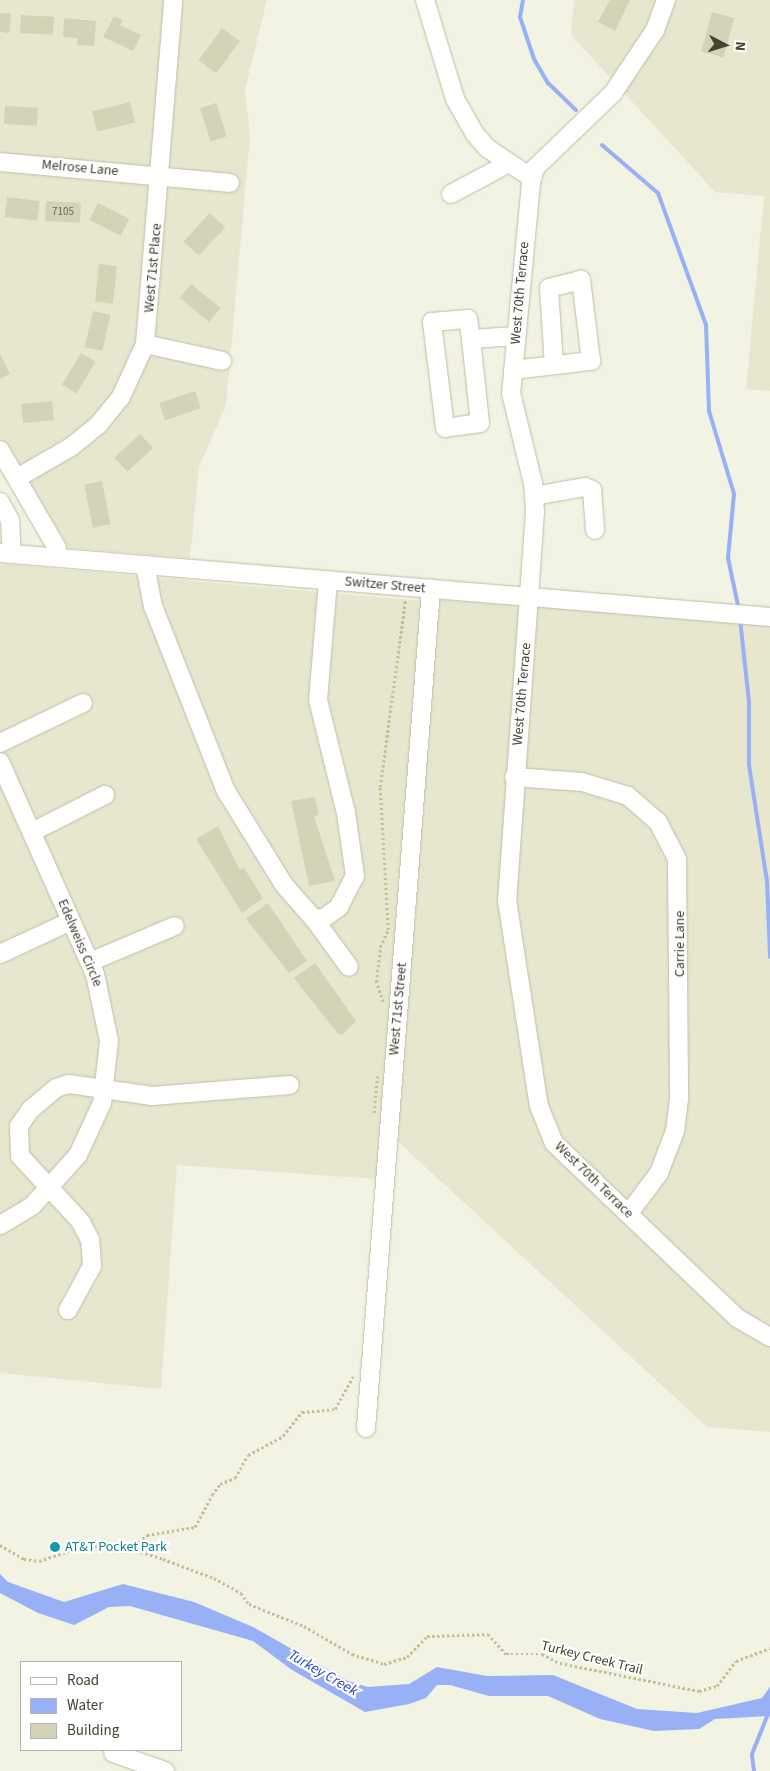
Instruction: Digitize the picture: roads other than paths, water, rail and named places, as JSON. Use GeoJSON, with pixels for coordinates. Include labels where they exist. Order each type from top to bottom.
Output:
{"type":"FeatureCollection","features":[{"type":"Feature","properties":{"kind":"street","name":"West 71st Place"},"geometry":{"type":"LineString","coordinates":[[17,478],[71,447],[99,424],[128,384],[145,344],[174,0]]}},
{"type":"Feature","properties":{"kind":"street"},"geometry":{"type":"LineString","coordinates":[[425,0],[456,99],[475,134],[509,163],[532,178]]}},
{"type":"Feature","properties":{"kind":"street","name":"West 70th Terrace"},"geometry":{"type":"LineString","coordinates":[[666,0],[655,30],[612,93],[536,168],[532,178],[511,393],[534,496],[530,598],[514,777],[507,900],[539,1106],[554,1143],[737,1318],[770,1337]]}},
{"type":"Feature","properties":{"kind":"street","name":"Melrose Lane"},"geometry":{"type":"LineString","coordinates":[[0,162],[160,174],[230,183]]}},
{"type":"Feature","properties":{"kind":"street"},"geometry":{"type":"LineString","coordinates":[[451,194],[509,163]]}},
{"type":"Feature","properties":{"kind":"street"},"geometry":{"type":"LineString","coordinates":[[513,370],[591,361],[594,356],[581,280],[549,288],[554,365]]}},
{"type":"Feature","properties":{"kind":"street"},"geometry":{"type":"LineString","coordinates":[[468,319],[471,339],[480,423],[445,428],[432,322],[468,319]]}},
{"type":"Feature","properties":{"kind":"street"},"geometry":{"type":"LineString","coordinates":[[471,339],[516,336]]}},
{"type":"Feature","properties":{"kind":"street"},"geometry":{"type":"LineString","coordinates":[[145,344],[222,361]]}},
{"type":"Feature","properties":{"kind":"street"},"geometry":{"type":"LineString","coordinates":[[0,450],[57,548],[57,557]]}},
{"type":"Feature","properties":{"kind":"street"},"geometry":{"type":"LineString","coordinates":[[534,496],[585,487],[592,490],[595,530]]}},
{"type":"Feature","properties":{"kind":"street"},"geometry":{"type":"LineString","coordinates":[[0,502],[10,520],[6,554]]}},
{"type":"Feature","properties":{"kind":"street","name":"Switzer Street"},"geometry":{"type":"LineString","coordinates":[[6,554],[763,616]]}},
{"type":"Feature","properties":{"kind":"street"},"geometry":{"type":"LineString","coordinates":[[144,565],[154,606],[226,791],[284,885],[314,918],[349,967]]}},
{"type":"Feature","properties":{"kind":"street"},"geometry":{"type":"LineString","coordinates":[[314,918],[324,918],[339,907],[355,876],[346,813],[318,700],[328,580]]}},
{"type":"Feature","properties":{"kind":"street","name":"West 71st Street"},"geometry":{"type":"LineString","coordinates":[[366,1428],[431,589]]}},
{"type":"Feature","properties":{"kind":"street"},"geometry":{"type":"LineString","coordinates":[[0,743],[83,703]]}},
{"type":"Feature","properties":{"kind":"street","name":"Edelweiss Circle"},"geometry":{"type":"LineString","coordinates":[[0,762],[6,790],[32,832],[90,962],[106,1014],[109,1041],[105,1088],[87,1139],[50,1188],[0,1225]]}},
{"type":"Feature","properties":{"kind":"street","name":"Carrie Lane"},"geometry":{"type":"LineString","coordinates":[[514,777],[582,782],[628,796],[658,822],[677,859],[679,1099],[675,1131],[660,1173],[629,1213]]}},
{"type":"Feature","properties":{"kind":"street"},"geometry":{"type":"LineString","coordinates":[[32,832],[105,795]]}},
{"type":"Feature","properties":{"kind":"street"},"geometry":{"type":"LineString","coordinates":[[0,954],[71,921]]}},
{"type":"Feature","properties":{"kind":"street"},"geometry":{"type":"LineString","coordinates":[[90,962],[175,926]]}},
{"type":"Feature","properties":{"kind":"street"},"geometry":{"type":"LineString","coordinates":[[68,1310],[92,1266],[90,1240],[81,1222],[20,1156],[19,1126],[56,1088],[69,1084],[152,1096],[290,1085]]}},
{"type":"Feature","properties":{"kind":"street"},"geometry":{"type":"LineString","coordinates":[[113,1753],[165,1771]]}},
{"type":"Feature","properties":{"kind":"water","name":"Turkey Creek"},"geometry":{"type":"Polygon","coordinates":[[[0,1574],[8,1582],[64,1602],[123,1584],[194,1602],[253,1627],[348,1681],[368,1687],[409,1684],[437,1667],[487,1676],[553,1675],[637,1709],[697,1713],[762,1698],[770,1687],[770,1716],[715,1719],[699,1729],[654,1731],[600,1719],[548,1696],[489,1696],[450,1685],[437,1685],[426,1698],[409,1704],[365,1712],[292,1670],[253,1641],[130,1606],[109,1607],[74,1625],[38,1613],[0,1593],[0,1574]]]}},
{"type":"Feature","properties":{"kind":"waterway"},"geometry":{"type":"LineString","coordinates":[[523,0],[520,17],[534,59],[548,83],[576,110]]}},
{"type":"Feature","properties":{"kind":"waterway"},"geometry":{"type":"LineString","coordinates":[[602,145],[658,193],[706,325],[709,411],[734,494],[728,558],[739,610]]}},
{"type":"Feature","properties":{"kind":"waterway"},"geometry":{"type":"LineString","coordinates":[[740,619],[749,702],[749,765],[767,881],[770,957]]}},
{"type":"Feature","properties":{"kind":"waterway"},"geometry":{"type":"LineString","coordinates":[[754,1771],[752,1754],[770,1709]]}},
{"type":"Feature","properties":{"kind":"place","name":"AT&T Pocket Park"},"geometry":{"type":"Point","coordinates":[55,1547]}}]}
